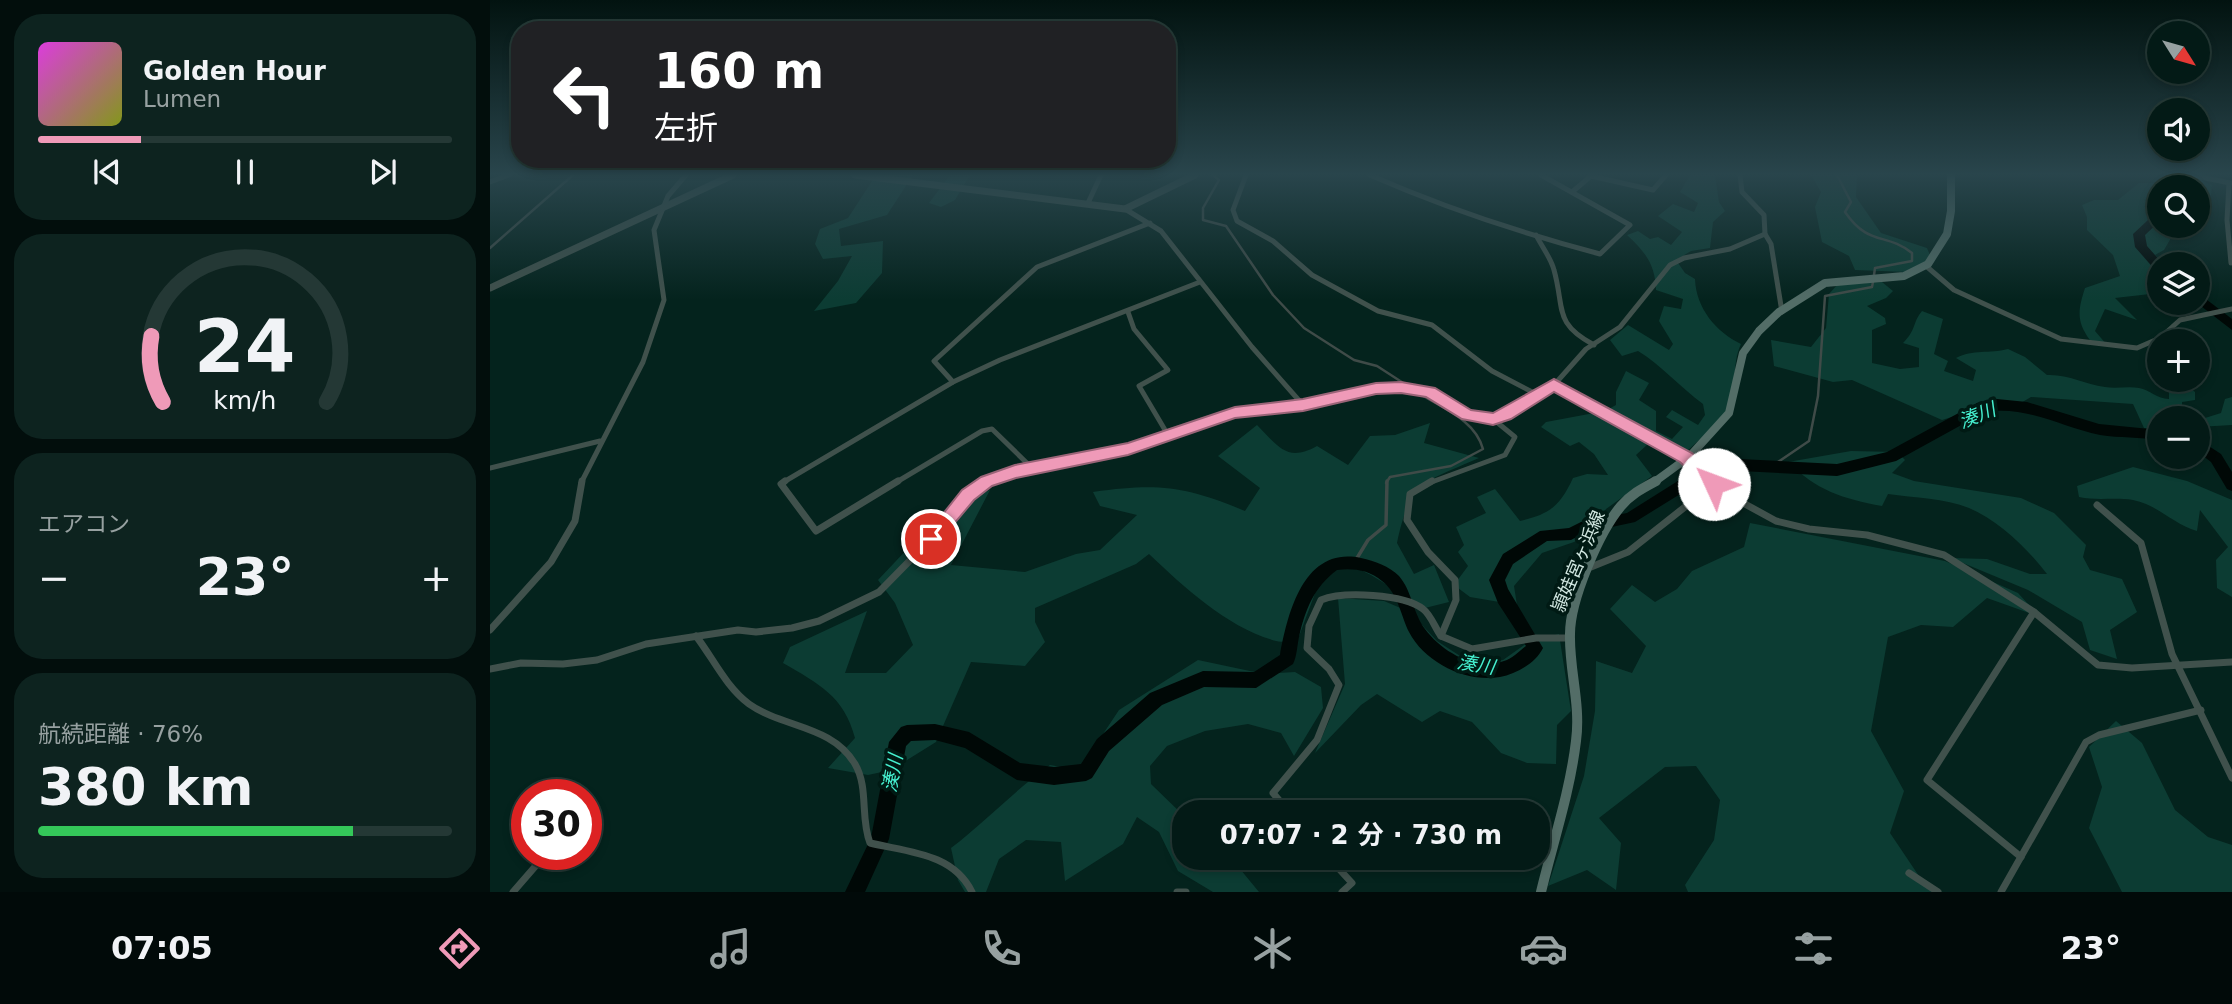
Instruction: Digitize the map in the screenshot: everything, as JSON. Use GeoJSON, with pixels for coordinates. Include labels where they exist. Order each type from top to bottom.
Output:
{"type":"FeatureCollection","features":[{"type":"Feature","properties":{"kind":"main road"},"geometry":{"type":"LineString","coordinates":[[1926,266],[1943,247],[1950,228],[1950,217]]}},
{"type":"Feature","properties":{"kind":"main road","name":"頴娃宮ヶ浜線"},"geometry":{"type":"LineString","coordinates":[[1541,892],[1573,764],[1579,715],[1569,638],[1577,601],[1620,507],[1686,458],[1730,411],[1735,403],[1740,364],[1749,343],[1782,312],[1813,288],[1839,279],[1915,273],[1926,266]]}},
{"type":"Feature","properties":{"kind":"street"},"geometry":{"type":"LineString","coordinates":[[490,288],[642,217]]}},
{"type":"Feature","properties":{"kind":"street"},"geometry":{"type":"LineString","coordinates":[[490,630],[494,621],[566,541],[575,521],[582,480],[643,362],[664,300],[664,284],[657,264],[654,230],[659,217]]}},
{"type":"Feature","properties":{"kind":"street"},"geometry":{"type":"LineString","coordinates":[[1139,217],[1150,223],[1178,248],[1200,282],[1276,377],[1303,405]]}},
{"type":"Feature","properties":{"kind":"street"},"geometry":{"type":"LineString","coordinates":[[1235,217],[1237,221],[1273,241],[1302,268],[1336,290],[1378,311],[1432,325],[1492,371],[1538,395]]}},
{"type":"Feature","properties":{"kind":"street"},"geometry":{"type":"LineString","coordinates":[[1480,217],[1600,254],[1630,225],[1615,217]]}},
{"type":"Feature","properties":{"kind":"street"},"geometry":{"type":"LineString","coordinates":[[1764,217],[1765,234],[1771,244],[1782,312]]}},
{"type":"Feature","properties":{"kind":"street"},"geometry":{"type":"LineString","coordinates":[[2227,217],[2232,263]]}},
{"type":"Feature","properties":{"kind":"street"},"geometry":{"type":"LineString","coordinates":[[953,382],[934,361],[1037,267],[1150,223]]}},
{"type":"Feature","properties":{"kind":"street"},"geometry":{"type":"LineString","coordinates":[[490,669],[522,663],[563,664],[597,660],[646,644],[696,636],[792,628],[819,621],[855,606],[879,592],[931,539],[968,495],[986,482],[1128,449],[1250,409],[1303,405],[1359,391],[1406,388],[1430,392],[1468,415],[1493,419],[1506,415],[1554,385],[1586,349],[1620,327],[1670,265],[1684,258],[1730,249],[1765,234]]}},
{"type":"Feature","properties":{"kind":"street"},"geometry":{"type":"LineString","coordinates":[[1536,235],[1553,265],[1564,326],[1575,336],[1594,345]]}},
{"type":"Feature","properties":{"kind":"street"},"geometry":{"type":"LineString","coordinates":[[1926,266],[1954,290],[2061,339],[2137,348],[2160,338],[2180,320],[2230,310]]}},
{"type":"Feature","properties":{"kind":"street"},"geometry":{"type":"LineString","coordinates":[[1033,469],[992,429],[982,432],[816,531],[782,484],[953,382],[1012,355],[1200,282]]}},
{"type":"Feature","properties":{"kind":"street"},"geometry":{"type":"LineString","coordinates":[[1128,312],[1134,329],[1168,370],[1139,386],[1168,435]]}},
{"type":"Feature","properties":{"kind":"street"},"geometry":{"type":"LineString","coordinates":[[1554,385],[1686,458],[1712,481],[1776,521],[1809,529],[1867,535],[1944,555],[2034,612],[2098,665],[2132,668],[2232,662]]}},
{"type":"Feature","properties":{"kind":"street"},"geometry":{"type":"LineString","coordinates":[[1441,636],[1456,600],[1455,580],[1428,552],[1407,520],[1410,494],[1440,477],[1504,455],[1515,437],[1493,419]]}},
{"type":"Feature","properties":{"kind":"street"},"geometry":{"type":"LineString","coordinates":[[490,468],[600,441]]}},
{"type":"Feature","properties":{"kind":"street"},"geometry":{"type":"LineString","coordinates":[[1591,567],[1639,544],[1712,481]]}},
{"type":"Feature","properties":{"kind":"street"},"geometry":{"type":"LineString","coordinates":[[2097,505],[2135,535],[2141,543],[2172,654],[2232,778]]}},
{"type":"Feature","properties":{"kind":"street"},"geometry":{"type":"LineString","coordinates":[[1279,800],[1273,793],[1317,740],[1339,685],[1326,663],[1309,652],[1307,646],[1316,608],[1327,596],[1336,594],[1411,602],[1425,610],[1430,623],[1441,636],[1465,649],[1495,649],[1524,640],[1569,638]]}},
{"type":"Feature","properties":{"kind":"street"},"geometry":{"type":"LineString","coordinates":[[2021,857],[1927,780],[2034,612]]}},
{"type":"Feature","properties":{"kind":"street"},"geometry":{"type":"LineString","coordinates":[[696,636],[733,689],[751,706],[832,738],[853,761],[865,786],[862,826],[870,843],[948,862],[968,879],[972,892]]}},
{"type":"Feature","properties":{"kind":"street"},"geometry":{"type":"LineString","coordinates":[[2001,892],[2086,742],[2099,735],[2201,710]]}},
{"type":"Feature","properties":{"kind":"street"},"geometry":{"type":"LineString","coordinates":[[513,892],[532,870]]}},
{"type":"Feature","properties":{"kind":"street"},"geometry":{"type":"LineString","coordinates":[[1340,870],[1352,883],[1342,892]]}},
{"type":"Feature","properties":{"kind":"street"},"geometry":{"type":"LineString","coordinates":[[1909,873],[1938,892]]}},
{"type":"Feature","properties":{"kind":"street"},"geometry":{"type":"LineString","coordinates":[[1177,892],[1186,892]]}},
{"type":"Feature","properties":{"kind":"green space"},"geometry":{"type":"Polygon","coordinates":[[[881,217],[839,229],[841,246],[883,241],[882,273],[856,303],[814,311],[838,281],[852,256],[823,259],[815,244],[820,229],[848,218],[881,217]]]}},
{"type":"Feature","properties":{"kind":"green space"},"geometry":{"type":"Polygon","coordinates":[[[1659,217],[1719,217],[1713,222],[1710,248],[1691,251],[1676,260],[1685,273],[1695,279],[1699,300],[1709,318],[1723,333],[1741,344],[1736,360],[1734,391],[1726,411],[1685,453],[1649,443],[1636,455],[1652,476],[1606,509],[1590,533],[1574,542],[1542,553],[1514,586],[1517,605],[1470,597],[1454,585],[1468,566],[1458,552],[1464,545],[1456,527],[1486,513],[1477,497],[1495,489],[1520,521],[1547,512],[1563,496],[1573,478],[1587,474],[1608,475],[1594,454],[1579,442],[1570,446],[1541,427],[1546,422],[1605,411],[1616,405],[1616,392],[1626,371],[1649,383],[1639,400],[1656,411],[1656,431],[1672,439],[1683,427],[1666,417],[1672,410],[1698,425],[1705,415],[1703,404],[1655,363],[1638,351],[1622,356],[1610,340],[1628,325],[1669,350],[1673,344],[1659,321],[1664,306],[1681,309],[1683,299],[1656,290],[1654,273],[1648,260],[1627,235],[1638,231],[1650,239],[1658,237],[1671,245],[1682,232],[1659,217]]]}},
{"type":"Feature","properties":{"kind":"green space"},"geometry":{"type":"Polygon","coordinates":[[[1817,217],[1870,217],[1881,233],[1927,248],[1932,260],[1907,272],[1855,270],[1849,256],[1822,242],[1817,217]]]}},
{"type":"Feature","properties":{"kind":"green space"},"geometry":{"type":"Polygon","coordinates":[[[2087,217],[2147,217],[2147,238],[2171,238],[2164,250],[2147,252],[2147,294],[2115,298],[2137,320],[2105,309],[2095,331],[2107,345],[2090,340],[2080,321],[2081,303],[2085,288],[2120,276],[2113,255],[2087,230],[2087,217]]]}},
{"type":"Feature","properties":{"kind":"green space"},"geometry":{"type":"Polygon","coordinates":[[[1882,282],[1893,291],[1886,298],[1867,306],[1885,318],[1886,324],[1872,330],[1872,363],[1900,369],[1919,367],[1919,348],[1903,343],[1922,311],[1943,319],[1934,354],[1948,361],[1944,371],[1973,381],[1976,370],[1956,358],[1969,353],[2008,349],[2025,357],[2047,375],[2105,387],[2139,388],[2165,399],[2169,399],[2169,392],[2195,392],[2195,400],[2182,402],[2182,406],[2147,406],[2147,428],[2144,428],[2133,404],[2031,397],[2014,407],[1981,408],[1942,420],[1852,380],[1833,382],[1774,366],[1771,340],[1811,347],[1826,328],[1829,294],[1837,285],[1882,282]]]}},
{"type":"Feature","properties":{"kind":"green space"},"geometry":{"type":"Polygon","coordinates":[[[2232,397],[2232,425],[2210,426],[2210,416],[2221,413],[2225,399],[2232,397]]]}},
{"type":"Feature","properties":{"kind":"green space"},"geometry":{"type":"Polygon","coordinates":[[[1430,423],[1424,443],[1479,458],[1433,479],[1414,495],[1402,522],[1397,543],[1414,574],[1434,565],[1449,602],[1425,608],[1344,562],[1317,588],[1298,639],[1279,642],[1258,635],[1224,617],[1192,593],[1149,554],[1136,564],[1035,608],[1035,622],[1045,642],[1025,666],[971,662],[936,742],[891,770],[868,775],[828,768],[855,738],[837,701],[819,685],[783,663],[790,647],[867,611],[845,673],[886,673],[913,645],[895,603],[878,580],[947,507],[990,490],[951,565],[1025,572],[1076,554],[1100,550],[1137,515],[1100,506],[1093,492],[1154,487],[1171,489],[1205,496],[1245,511],[1260,488],[1218,456],[1257,425],[1284,450],[1298,453],[1317,446],[1348,465],[1370,436],[1395,435],[1430,423]]]}},
{"type":"Feature","properties":{"kind":"green space"},"geometry":{"type":"Polygon","coordinates":[[[1851,451],[1897,452],[1905,460],[1892,473],[1914,481],[2021,498],[2054,513],[2086,545],[2083,557],[2090,570],[2122,579],[2137,612],[2110,630],[2117,659],[2090,650],[2082,622],[2028,590],[1951,558],[1987,559],[2030,574],[2047,574],[2012,536],[1991,520],[1969,508],[1950,502],[1888,494],[1882,506],[1855,500],[1831,492],[1809,480],[1788,462],[1851,451]]]}},
{"type":"Feature","properties":{"kind":"green space"},"geometry":{"type":"Polygon","coordinates":[[[2133,467],[2187,481],[2232,500],[2232,597],[2217,588],[2216,560],[2228,547],[2200,510],[2197,531],[2142,502],[2079,497],[2077,486],[2133,467]]]}},
{"type":"Feature","properties":{"kind":"green space"},"geometry":{"type":"Polygon","coordinates":[[[1750,523],[1945,561],[2018,593],[2040,617],[1987,598],[1953,627],[1921,625],[1888,637],[1871,731],[1904,791],[1890,833],[1923,882],[1938,892],[1688,892],[1685,885],[1714,840],[1720,800],[1696,766],[1665,767],[1599,818],[1621,843],[1616,890],[1587,870],[1548,886],[1584,776],[1595,711],[1596,661],[1632,673],[1646,646],[1610,609],[1632,585],[1655,602],[1677,589],[1692,571],[1744,547],[1750,523]]]}},
{"type":"Feature","properties":{"kind":"green space"},"geometry":{"type":"Polygon","coordinates":[[[1338,598],[1384,601],[1410,612],[1437,641],[1471,663],[1503,660],[1530,641],[1559,634],[1571,711],[1557,725],[1556,764],[1527,763],[1501,753],[1472,722],[1440,711],[1422,722],[1377,694],[1361,705],[1315,753],[1345,684],[1338,598]]]}},
{"type":"Feature","properties":{"kind":"green space"},"geometry":{"type":"Polygon","coordinates":[[[1198,660],[1264,674],[1295,672],[1321,687],[1323,708],[1294,756],[1281,733],[1248,724],[1205,731],[1167,746],[1150,766],[1151,784],[1172,804],[1172,859],[1159,832],[1137,817],[1123,844],[1065,881],[1061,842],[1026,840],[999,859],[986,892],[965,892],[958,880],[951,848],[1050,765],[1079,770],[1119,710],[1198,660]]]}},
{"type":"Feature","properties":{"kind":"green space"},"geometry":{"type":"Polygon","coordinates":[[[2116,721],[2142,743],[2175,810],[2208,837],[2232,845],[2232,892],[2122,892],[2089,828],[2102,787],[2089,747],[2116,721]]]}},
{"type":"Feature","properties":{"kind":"green space"},"geometry":{"type":"Polygon","coordinates":[[[1241,870],[1259,892],[1213,892],[1178,871],[1241,870]]]}},
{"type":"Feature","properties":{"kind":"waterway"},"geometry":{"type":"LineString","coordinates":[[490,248],[526,217]]}},
{"type":"Feature","properties":{"kind":"waterway"},"geometry":{"type":"LineString","coordinates":[[1203,217],[1203,220],[1226,226],[1273,295],[1304,328],[1354,360],[1377,366],[1411,388]]}},
{"type":"Feature","properties":{"kind":"waterway"},"geometry":{"type":"LineString","coordinates":[[1849,217],[1870,235],[1894,243],[1912,253],[1912,261],[1875,268],[1874,275]]}},
{"type":"Feature","properties":{"kind":"waterway","name":"湊川"},"geometry":{"type":"LineString","coordinates":[[2147,227],[2139,234],[2141,247],[2147,254]]}},
{"type":"Feature","properties":{"kind":"waterway"},"geometry":{"type":"LineString","coordinates":[[1769,468],[1809,441],[1818,396],[1825,296],[1872,287],[1873,282]]}},
{"type":"Feature","properties":{"kind":"waterway","name":"湊川"},"geometry":{"type":"LineString","coordinates":[[2210,307],[2232,326]]}},
{"type":"Feature","properties":{"kind":"waterway"},"geometry":{"type":"LineString","coordinates":[[1387,482],[1390,477],[1451,466],[1483,449],[1479,439],[1465,422],[1417,392]]}},
{"type":"Feature","properties":{"kind":"waterway","name":"湊川"},"geometry":{"type":"LineString","coordinates":[[855,892],[880,839],[898,742],[907,733],[935,732],[969,740],[1017,771],[1054,776],[1086,772],[1103,745],[1156,699],[1203,679],[1256,680],[1287,659],[1300,606],[1313,582],[1333,564],[1364,565],[1380,571],[1393,581],[1401,593],[1412,621],[1427,643],[1457,664],[1492,671],[1508,668],[1535,648],[1504,598],[1497,580],[1508,559],[1545,535],[1571,534],[1581,528],[1630,518],[1702,473],[1740,465],[1837,470],[1891,457],[1982,407],[1997,404],[2027,407],[2099,429],[2147,433]]}},
{"type":"Feature","properties":{"kind":"waterway","name":"湊川"},"geometry":{"type":"LineString","coordinates":[[2210,453],[2216,458],[2232,485]]}},
{"type":"Feature","properties":{"kind":"waterway"},"geometry":{"type":"LineString","coordinates":[[1354,563],[1368,540],[1386,525],[1387,482]]}},
{"type":"Feature","properties":{"kind":"route"},"geometry":{"type":"LineString","coordinates":[[931,539],[968,495],[986,482],[1015,472],[1128,449],[1235,412],[1303,405],[1346,393],[1401,387],[1430,392],[1468,415],[1493,419],[1506,415],[1554,385],[1611,414],[1686,458],[1714,484]]}}]}
